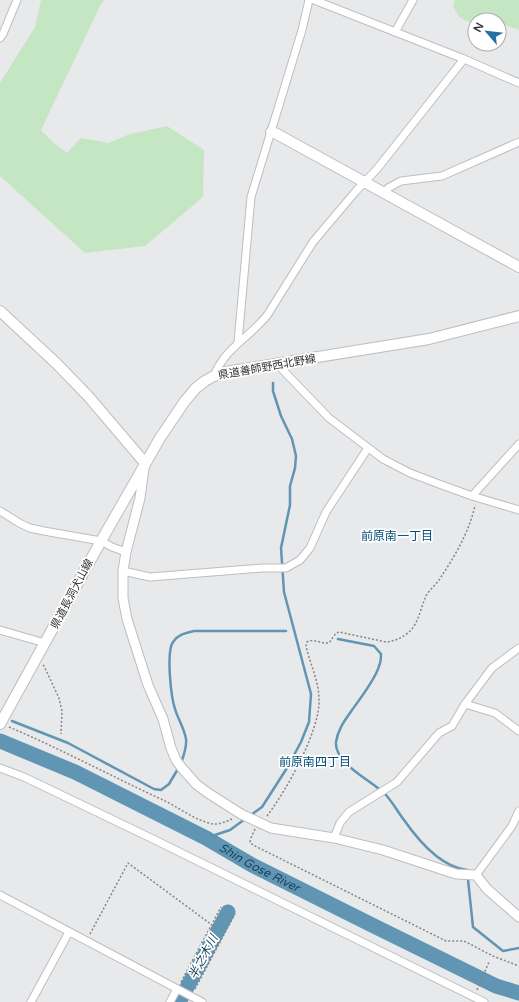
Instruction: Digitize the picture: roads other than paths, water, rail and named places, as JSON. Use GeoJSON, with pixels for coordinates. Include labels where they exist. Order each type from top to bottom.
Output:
{"type":"FeatureCollection","features":[{"type":"Feature","properties":{"kind":"main road"},"geometry":{"type":"LineString","coordinates":[[271,132],[519,267]]}},
{"type":"Feature","properties":{"kind":"main road"},"geometry":{"type":"LineString","coordinates":[[0,311],[57,364],[88,396],[145,463]]}},
{"type":"Feature","properties":{"kind":"main road","name":"県道善師野西北野線"},"geometry":{"type":"LineString","coordinates":[[145,463],[185,401],[196,388],[214,376],[225,372],[429,340],[519,316]]}},
{"type":"Feature","properties":{"kind":"main road","name":"県道長洞犬山線"},"geometry":{"type":"LineString","coordinates":[[0,724],[145,463]]}},
{"type":"Feature","properties":{"kind":"street"},"geometry":{"type":"LineString","coordinates":[[1,34],[17,0]]}},
{"type":"Feature","properties":{"kind":"street"},"geometry":{"type":"LineString","coordinates":[[238,342],[250,203],[302,30],[308,0]]}},
{"type":"Feature","properties":{"kind":"street"},"geometry":{"type":"LineString","coordinates":[[314,0],[464,59],[519,83]]}},
{"type":"Feature","properties":{"kind":"street"},"geometry":{"type":"LineString","coordinates":[[395,32],[412,0]]}},
{"type":"Feature","properties":{"kind":"street"},"geometry":{"type":"LineString","coordinates":[[214,376],[225,355],[262,322],[279,299],[313,242],[363,182],[377,169],[464,59]]}},
{"type":"Feature","properties":{"kind":"street"},"geometry":{"type":"LineString","coordinates":[[385,194],[388,188],[401,181],[442,176],[519,142]]}},
{"type":"Feature","properties":{"kind":"street"},"geometry":{"type":"LineString","coordinates":[[275,364],[329,418],[383,459],[396,467],[474,496],[519,510]]}},
{"type":"Feature","properties":{"kind":"street"},"geometry":{"type":"LineString","coordinates":[[474,496],[519,444]]}},
{"type":"Feature","properties":{"kind":"street"},"geometry":{"type":"LineString","coordinates":[[123,571],[150,577],[286,568],[300,560],[310,548],[326,512],[368,448]]}},
{"type":"Feature","properties":{"kind":"street"},"geometry":{"type":"LineString","coordinates":[[145,463],[140,498],[126,552],[123,571],[123,598],[127,619],[148,685],[163,719],[171,748],[179,764],[196,784],[208,793],[243,814],[271,828],[334,838],[383,850],[456,874],[476,875],[487,889],[519,917]]}},
{"type":"Feature","properties":{"kind":"street"},"geometry":{"type":"LineString","coordinates":[[0,511],[30,528],[101,541],[112,548],[126,552]]}},
{"type":"Feature","properties":{"kind":"street"},"geometry":{"type":"LineString","coordinates":[[0,630],[46,643]]}},
{"type":"Feature","properties":{"kind":"street"},"geometry":{"type":"LineString","coordinates":[[334,838],[340,823],[349,812],[397,782],[440,733],[452,726],[465,704],[492,668],[519,648]]}},
{"type":"Feature","properties":{"kind":"street"},"geometry":{"type":"LineString","coordinates":[[465,704],[495,713],[519,731]]}},
{"type":"Feature","properties":{"kind":"street"},"geometry":{"type":"LineString","coordinates":[[0,768],[24,776],[484,1002]]}},
{"type":"Feature","properties":{"kind":"street"},"geometry":{"type":"LineString","coordinates":[[476,875],[512,826],[519,811]]}},
{"type":"Feature","properties":{"kind":"street"},"geometry":{"type":"LineString","coordinates":[[0,895],[177,989],[190,999],[202,1002]]}},
{"type":"Feature","properties":{"kind":"street"},"geometry":{"type":"LineString","coordinates":[[31,1002],[69,932]]}},
{"type":"Feature","properties":{"kind":"street"},"geometry":{"type":"LineString","coordinates":[[170,1002],[177,989]]}},
{"type":"Feature","properties":{"kind":"waterway"},"geometry":{"type":"LineString","coordinates":[[251,815],[262,807],[287,768],[301,742],[309,722],[311,694],[284,592],[281,548],[290,505],[290,486],[295,468],[296,456],[292,439],[281,416],[273,391],[273,383]]}},
{"type":"Feature","properties":{"kind":"waterway"},"geometry":{"type":"LineString","coordinates":[[181,763],[186,748],[186,739],[173,703],[170,675],[171,647],[175,639],[182,634],[194,631],[286,631]]}},
{"type":"Feature","properties":{"kind":"waterway"},"geometry":{"type":"LineString","coordinates":[[338,639],[374,646],[381,654],[380,663],[375,676],[344,721],[338,733],[336,742],[337,750],[341,758],[355,772],[386,795],[423,844],[448,864],[467,870],[473,927],[503,951],[519,948]]}},
{"type":"Feature","properties":{"kind":"waterway"},"geometry":{"type":"LineString","coordinates":[[12,721],[68,743],[154,789],[161,790],[169,784],[179,767]]}},
{"type":"Feature","properties":{"kind":"waterway","name":"Shin Gose River"},"geometry":{"type":"LineString","coordinates":[[0,741],[75,772],[206,838],[252,865],[374,926],[496,986],[519,993]]}},
{"type":"Feature","properties":{"kind":"waterway"},"geometry":{"type":"LineString","coordinates":[[206,838],[230,830],[245,819]]}},
{"type":"Feature","properties":{"kind":"waterway","name":"半之木川"},"geometry":{"type":"LineString","coordinates":[[179,1002],[228,912]]}},
{"type":"Feature","properties":{"kind":"district","name":"前原南一丁目"},"geometry":{"type":"Point","coordinates":[397,536]}},
{"type":"Feature","properties":{"kind":"district","name":"前原南四丁目"},"geometry":{"type":"Point","coordinates":[315,762]}}]}
